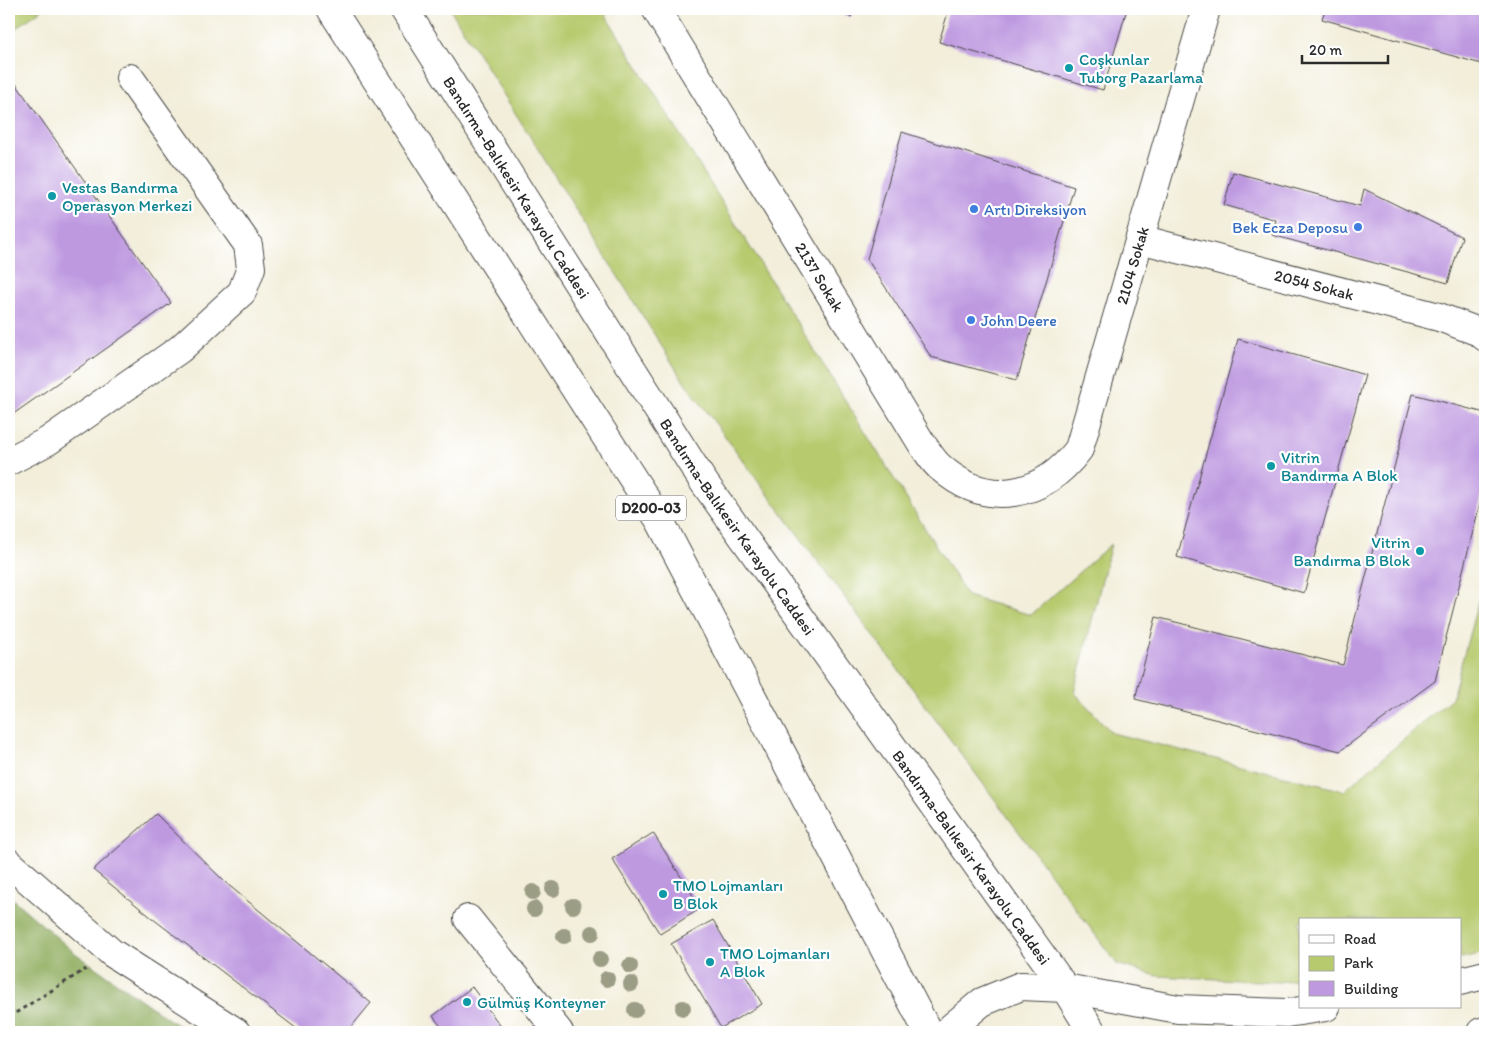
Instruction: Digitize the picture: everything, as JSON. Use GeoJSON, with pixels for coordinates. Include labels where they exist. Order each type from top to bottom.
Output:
{"type":"FeatureCollection","features":[{"type":"Feature","properties":{"kind":"main road","name":"D200-03"},"geometry":{"type":"LineString","coordinates":[[331,9],[660,521],[928,1032]]}},
{"type":"Feature","properties":{"kind":"main road","name":"Bandırma-Balıkesir Karayolu Caddesi"},"geometry":{"type":"LineString","coordinates":[[404,9],[704,481],[1065,988],[1092,1032]]}},
{"type":"Feature","properties":{"kind":"main road","name":"2137 Sokak"},"geometry":{"type":"LineString","coordinates":[[656,9],[922,444],[939,467],[962,484],[989,493],[1020,492]]}},
{"type":"Feature","properties":{"kind":"main road","name":"2104 Sokak"},"geometry":{"type":"LineString","coordinates":[[1020,492],[1049,480],[1066,467],[1080,449],[1206,9]]}},
{"type":"Feature","properties":{"kind":"main road"},"geometry":{"type":"LineString","coordinates":[[9,461],[48,441],[180,348],[242,292],[251,268],[248,244],[130,78]]}},
{"type":"Feature","properties":{"kind":"main road","name":"2054 Sokak"},"geometry":{"type":"LineString","coordinates":[[1140,239],[1439,316],[1479,332],[1485,337]]}},
{"type":"Feature","properties":{"kind":"main road"},"geometry":{"type":"LineString","coordinates":[[9,863],[112,953],[236,1032]]}},
{"type":"Feature","properties":{"kind":"main road"},"geometry":{"type":"LineString","coordinates":[[468,919],[559,1032]]}},
{"type":"Feature","properties":{"kind":"main road"},"geometry":{"type":"LineString","coordinates":[[1462,981],[1485,975]]}},
{"type":"Feature","properties":{"kind":"main road"},"geometry":{"type":"LineString","coordinates":[[946,1032],[982,1002],[1021,986],[1065,988],[1178,1009],[1287,1013],[1320,1008]]}},
{"type":"Feature","properties":{"kind":"main road"},"geometry":{"type":"LineString","coordinates":[[1481,1032],[1485,1031]]}},
{"type":"Feature","properties":{"kind":"path"},"geometry":{"type":"LineString","coordinates":[[9,1017],[112,953]]}},
{"type":"Feature","properties":{"kind":"green space"},"geometry":{"type":"Polygon","coordinates":[[[9,9],[43,9],[9,33],[9,9]]]}},
{"type":"Feature","properties":{"kind":"green space"},"geometry":{"type":"Polygon","coordinates":[[[450,9],[602,9],[967,596],[1031,615],[1111,544],[1074,692],[1112,733],[1344,791],[1452,698],[1485,576],[1485,951],[1477,955],[1462,958],[1462,918],[1299,918],[1299,979],[1279,982],[1157,976],[1117,964],[681,377],[450,9]]]}},
{"type":"Feature","properties":{"kind":"green space"},"geometry":{"type":"Polygon","coordinates":[[[9,896],[75,953],[187,1032],[9,1032],[9,896]]]}},
{"type":"Feature","properties":{"kind":"building"},"geometry":{"type":"Polygon","coordinates":[[[825,9],[853,9],[851,17],[825,9]]]}},
{"type":"Feature","properties":{"kind":"building","name":"Coşkunlar Tuborg Pazarlama"},"geometry":{"type":"Polygon","coordinates":[[[949,9],[1127,9],[1103,90],[939,42],[949,9]]]}},
{"type":"Feature","properties":{"kind":"building"},"geometry":{"type":"Polygon","coordinates":[[[1325,9],[1485,9],[1485,65],[1322,19],[1325,9]]]}},
{"type":"Feature","properties":{"kind":"building","name":"Vestas Bandırma Operasyon Merkezi"},"geometry":{"type":"Polygon","coordinates":[[[16,84],[171,303],[9,417],[9,89],[16,84]]]}},
{"type":"Feature","properties":{"kind":"building"},"geometry":{"type":"Polygon","coordinates":[[[902,132],[1074,187],[1017,380],[931,357],[867,259],[902,132]]]}},
{"type":"Feature","properties":{"kind":"building","name":"Bek Ecza Deposu"},"geometry":{"type":"Polygon","coordinates":[[[1233,172],[1360,206],[1364,189],[1462,237],[1448,283],[1272,235],[1276,220],[1224,205],[1233,172]]]}},
{"type":"Feature","properties":{"kind":"building","name":"Vitrin Bandırma A Blok"},"geometry":{"type":"Polygon","coordinates":[[[1238,339],[1365,375],[1304,593],[1177,557],[1238,339]]]}},
{"type":"Feature","properties":{"kind":"building","name":"Vitrin Bandırma B Blok"},"geometry":{"type":"Polygon","coordinates":[[[1413,394],[1485,413],[1485,484],[1435,681],[1340,751],[1135,699],[1156,617],[1343,665],[1413,394]]]}},
{"type":"Feature","properties":{"kind":"building"},"geometry":{"type":"Polygon","coordinates":[[[156,814],[226,883],[371,1003],[347,1032],[301,1032],[157,922],[93,870],[156,814]]]}},
{"type":"Feature","properties":{"kind":"building","name":"TMO Lojmanları B Blok"},"geometry":{"type":"Polygon","coordinates":[[[653,833],[701,908],[660,934],[612,859],[653,833]]]}},
{"type":"Feature","properties":{"kind":"building","name":"TMO Lojmanları A Blok"},"geometry":{"type":"Polygon","coordinates":[[[713,920],[762,1004],[721,1028],[671,944],[713,920]]]}},
{"type":"Feature","properties":{"kind":"building","name":"Gülmüş Konteyner"},"geometry":{"type":"Polygon","coordinates":[[[472,987],[505,1032],[445,1032],[433,1016],[472,987]]]}},
{"type":"Feature","properties":{"kind":"place","name":"Coşkunlar Tuborg Pazarlama"},"geometry":{"type":"Point","coordinates":[1069,68]}},
{"type":"Feature","properties":{"kind":"place","name":"Vestas Bandırma Operasyon Merkezi"},"geometry":{"type":"Point","coordinates":[52,196]}},
{"type":"Feature","properties":{"kind":"place","name":"Artı Direksiyon"},"geometry":{"type":"Point","coordinates":[974,209]}},
{"type":"Feature","properties":{"kind":"place","name":"Bek Ecza Deposu"},"geometry":{"type":"Point","coordinates":[1358,227]}},
{"type":"Feature","properties":{"kind":"place","name":"John Deere"},"geometry":{"type":"Point","coordinates":[971,320]}},
{"type":"Feature","properties":{"kind":"place","name":"Vitrin Bandırma A Blok"},"geometry":{"type":"Point","coordinates":[1271,466]}},
{"type":"Feature","properties":{"kind":"place","name":"Vitrin Bandırma B Blok"},"geometry":{"type":"Point","coordinates":[1420,551]}},
{"type":"Feature","properties":{"kind":"place","name":"TMO Lojmanları B Blok"},"geometry":{"type":"Point","coordinates":[663,894]}},
{"type":"Feature","properties":{"kind":"place","name":"TMO Lojmanları A Blok"},"geometry":{"type":"Point","coordinates":[710,962]}},
{"type":"Feature","properties":{"kind":"place","name":"Gülmüş Konteyner"},"geometry":{"type":"Point","coordinates":[467,1002]}}]}
